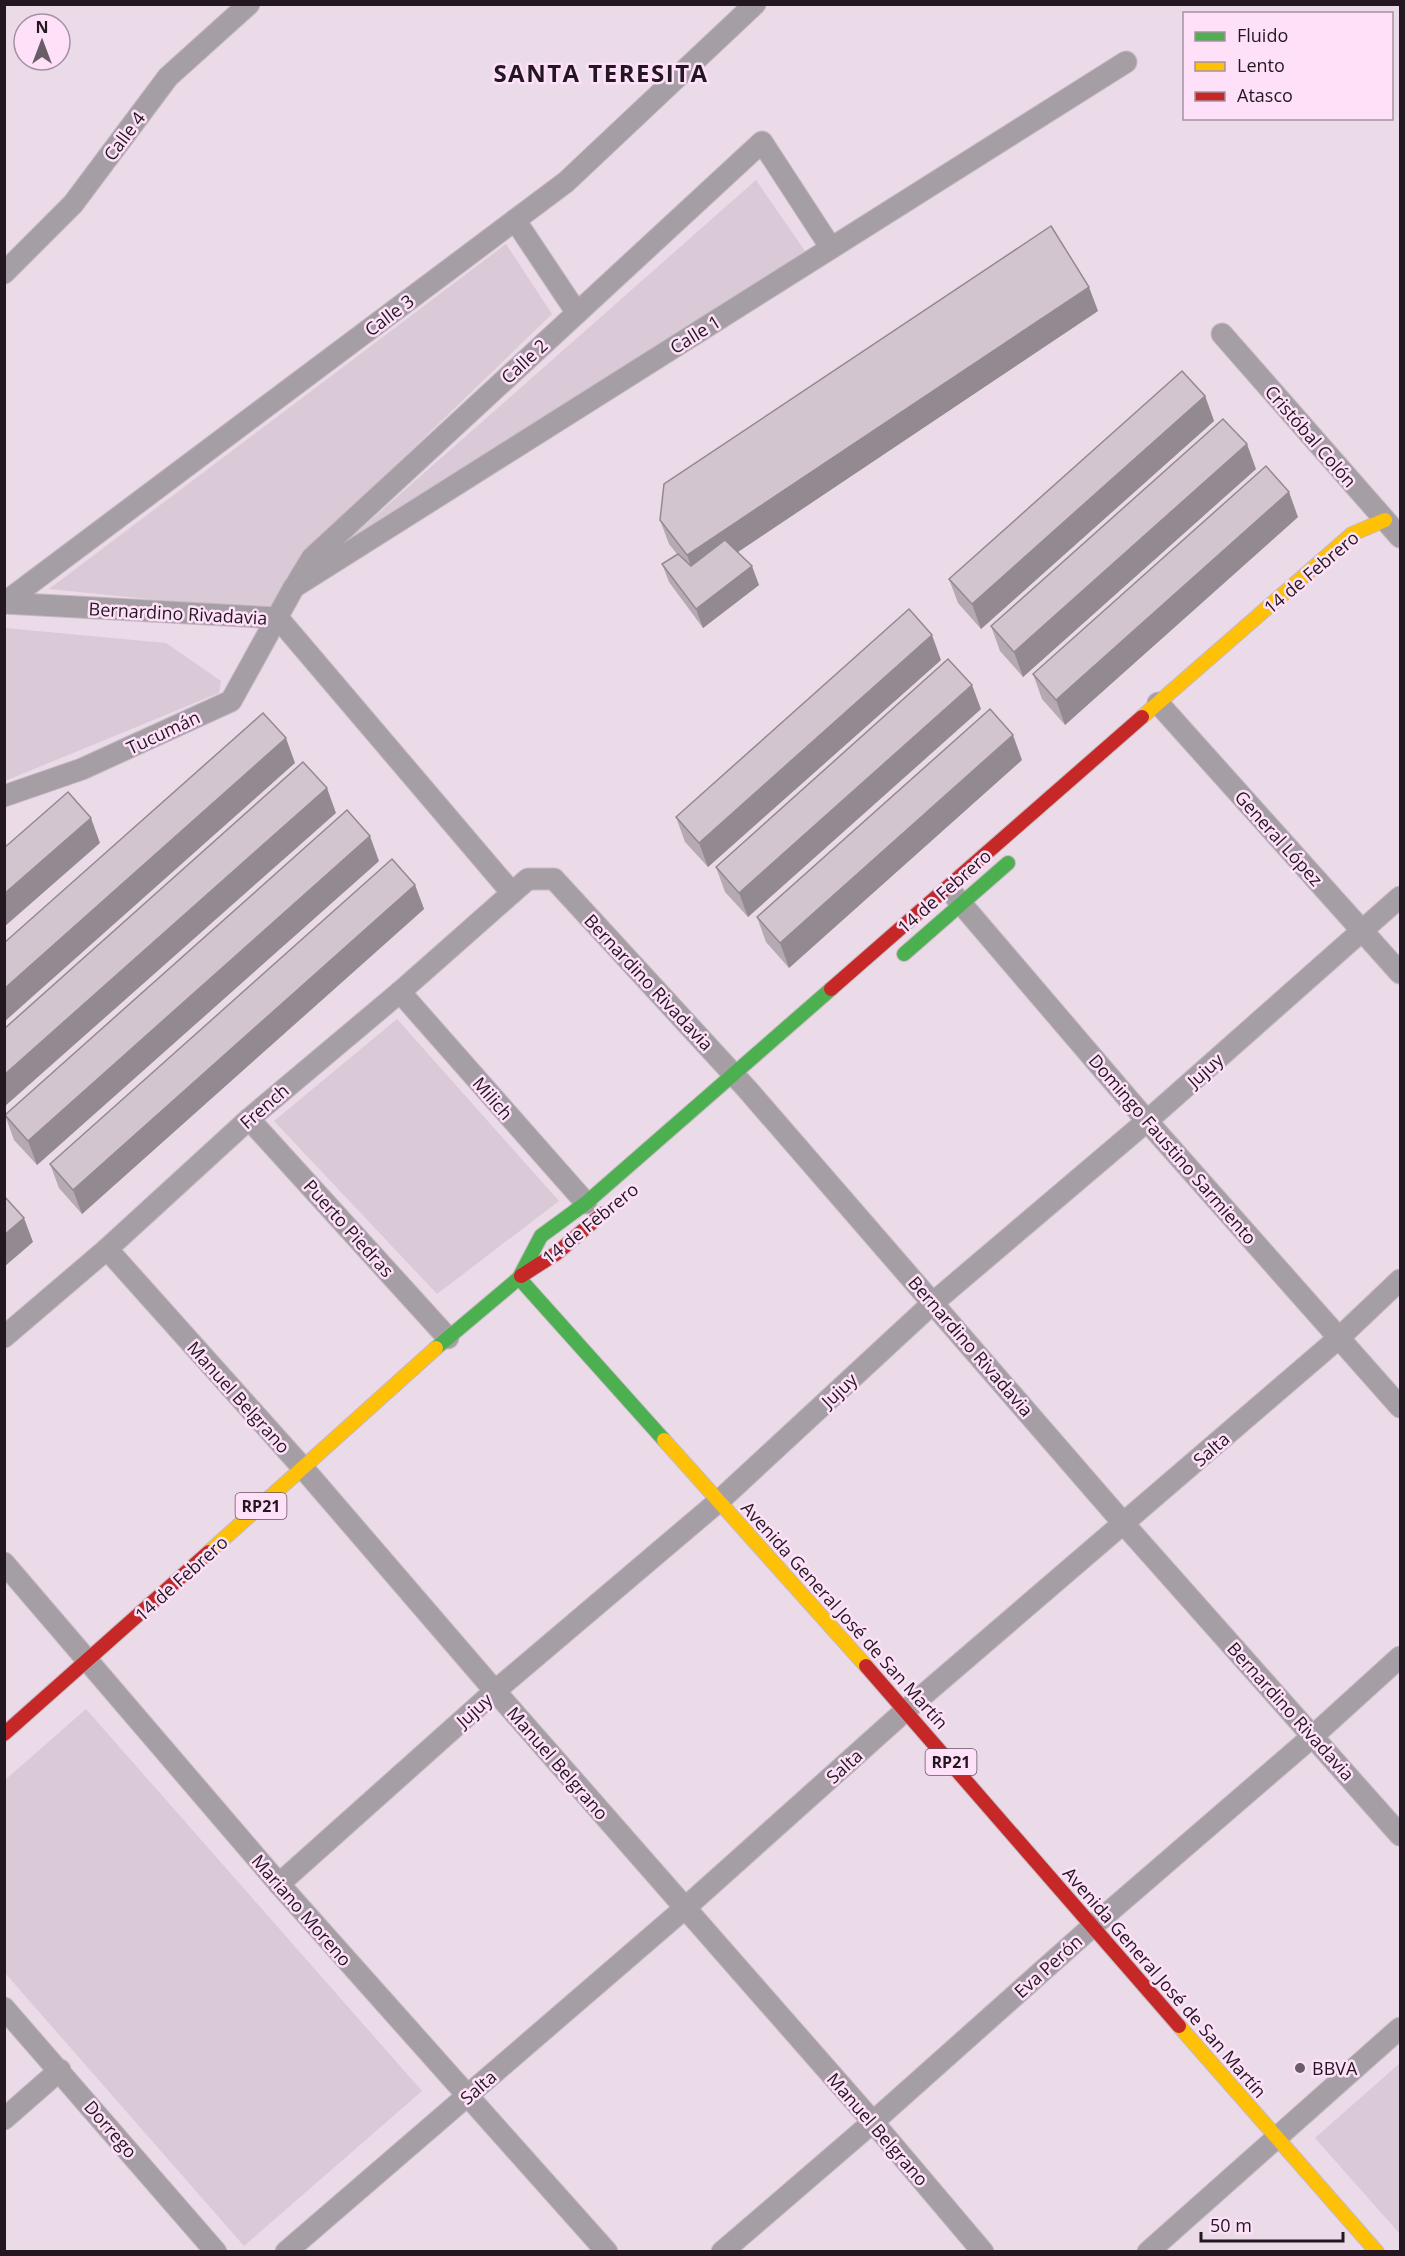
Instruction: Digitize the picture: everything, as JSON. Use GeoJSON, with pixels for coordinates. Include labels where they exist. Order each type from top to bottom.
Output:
{"type":"FeatureCollection","features":[{"type":"Feature","properties":{"kind":"main road","name":"14 de Febrero"},"geometry":{"type":"LineString","coordinates":[[1368,543],[1393,514]]}},
{"type":"Feature","properties":{"kind":"main road","name":"14 de Febrero"},"geometry":{"type":"LineString","coordinates":[[519,1278],[541,1236],[744,1086],[948,888],[1167,713],[1352,534],[1393,514]]}},
{"type":"Feature","properties":{"kind":"main road","name":"14 de Febrero"},"geometry":{"type":"LineString","coordinates":[[891,966],[1014,858]]}},
{"type":"Feature","properties":{"kind":"main road","name":"14 de Febrero"},"geometry":{"type":"LineString","coordinates":[[4,1734],[448,1338],[519,1278],[557,1252],[611,1206]]}},
{"type":"Feature","properties":{"kind":"main road","name":"Avenida General José de San Martín"},"geometry":{"type":"LineString","coordinates":[[519,1278],[906,1710],[1377,2252]]}},
{"type":"Feature","properties":{"kind":"street","name":"Calle 4"},"geometry":{"type":"LineString","coordinates":[[4,273],[73,204],[168,77],[249,4]]}},
{"type":"Feature","properties":{"kind":"street","name":"Calle 3"},"geometry":{"type":"LineString","coordinates":[[4,603],[566,182],[755,4]]}},
{"type":"Feature","properties":{"kind":"street","name":"Calle 1"},"geometry":{"type":"LineString","coordinates":[[294,586],[1126,62]]}},
{"type":"Feature","properties":{"kind":"street","name":"Calle 2"},"geometry":{"type":"LineString","coordinates":[[294,586],[312,558],[762,142],[831,248]]}},
{"type":"Feature","properties":{"kind":"street"},"geometry":{"type":"LineString","coordinates":[[515,220],[577,313]]}},
{"type":"Feature","properties":{"kind":"street","name":"Cristóbal Colón"},"geometry":{"type":"LineString","coordinates":[[1222,334],[1393,514],[1401,537]]}},
{"type":"Feature","properties":{"kind":"street"},"geometry":{"type":"LineString","coordinates":[[278,618],[294,586]]}},
{"type":"Feature","properties":{"kind":"street","name":"Bernardino Rivadavia"},"geometry":{"type":"LineString","coordinates":[[4,603],[278,618],[520,886],[554,879],[744,1086],[934,1302],[1124,1524],[1401,1835]]}},
{"type":"Feature","properties":{"kind":"street","name":"Tucumán"},"geometry":{"type":"LineString","coordinates":[[4,796],[82,769],[231,701],[278,618]]}},
{"type":"Feature","properties":{"kind":"street","name":"General López"},"geometry":{"type":"LineString","coordinates":[[1167,713],[1401,973]]}},
{"type":"Feature","properties":{"kind":"street","name":"French"},"geometry":{"type":"LineString","coordinates":[[4,1337],[107,1249],[249,1119],[400,992],[520,886]]}},
{"type":"Feature","properties":{"kind":"street","name":"Domingo Faustino Sarmiento"},"geometry":{"type":"LineString","coordinates":[[948,888],[1147,1121],[1401,1407]]}},
{"type":"Feature","properties":{"kind":"street","name":"Jujuy"},"geometry":{"type":"LineString","coordinates":[[279,1884],[495,1691],[718,1501],[934,1302],[1147,1121],[1401,897]]}},
{"type":"Feature","properties":{"kind":"street","name":"Milich"},"geometry":{"type":"LineString","coordinates":[[400,992],[586,1203]]}},
{"type":"Feature","properties":{"kind":"street","name":"Puerto Piedras"},"geometry":{"type":"LineString","coordinates":[[249,1119],[448,1338]]}},
{"type":"Feature","properties":{"kind":"street","name":"Manuel Belgrano"},"geometry":{"type":"LineString","coordinates":[[107,1249],[303,1468],[873,2122],[983,2252]]}},
{"type":"Feature","properties":{"kind":"street","name":"Salta"},"geometry":{"type":"LineString","coordinates":[[286,2252],[685,1908],[906,1710],[1340,1337],[1401,1280]]}},
{"type":"Feature","properties":{"kind":"street","name":"Mariano Moreno"},"geometry":{"type":"LineString","coordinates":[[4,1563],[279,1884],[607,2252]]}},
{"type":"Feature","properties":{"kind":"street","name":"Eva Perón"},"geometry":{"type":"LineString","coordinates":[[722,2252],[1401,1657]]}},
{"type":"Feature","properties":{"kind":"street","name":"Dorrego"},"geometry":{"type":"LineString","coordinates":[[4,2008],[216,2252]]}},
{"type":"Feature","properties":{"kind":"street"},"geometry":{"type":"LineString","coordinates":[[1148,2252],[1401,2028]]}},
{"type":"Feature","properties":{"kind":"street"},"geometry":{"type":"LineString","coordinates":[[4,2119],[60,2070]]}},
{"type":"Feature","properties":{"kind":"shaded area"},"geometry":{"type":"Polygon","coordinates":[[[756,180],[805,251],[347,541],[756,180]]]}},
{"type":"Feature","properties":{"kind":"shaded area"},"geometry":{"type":"Polygon","coordinates":[[[506,244],[552,314],[305,553],[267,611],[49,589],[506,244]]]}},
{"type":"Feature","properties":{"kind":"shaded area"},"geometry":{"type":"Polygon","coordinates":[[[5,628],[166,643],[221,681],[219,693],[5,781],[5,628]]]}},
{"type":"Feature","properties":{"kind":"shaded area"},"geometry":{"type":"Polygon","coordinates":[[[397,1019],[559,1201],[437,1294],[274,1121],[397,1019]]]}},
{"type":"Feature","properties":{"kind":"shaded area"},"geometry":{"type":"Polygon","coordinates":[[[86,1709],[422,2091],[244,2246],[5,1973],[5,1780],[86,1709]]]}},
{"type":"Feature","properties":{"kind":"shaded area"},"geometry":{"type":"Polygon","coordinates":[[[1400,2063],[1400,2234],[1315,2138],[1400,2063]]]}},
{"type":"Feature","properties":{"kind":"building"},"geometry":{"type":"Polygon","coordinates":[[[1051,226],[1089,287],[687,555],[660,520],[664,484],[1051,226]]]}},
{"type":"Feature","properties":{"kind":"building"},"geometry":{"type":"Polygon","coordinates":[[[1182,371],[1205,396],[972,604],[949,579],[1182,371]]]}},
{"type":"Feature","properties":{"kind":"building"},"geometry":{"type":"Polygon","coordinates":[[[1223,419],[1247,444],[1014,652],[991,626],[1223,419]]]}},
{"type":"Feature","properties":{"kind":"building"},"geometry":{"type":"Polygon","coordinates":[[[1266,466],[1289,492],[1056,700],[1033,674],[1266,466]]]}},
{"type":"Feature","properties":{"kind":"building"},"geometry":{"type":"Polygon","coordinates":[[[725,540],[752,566],[696,609],[662,564],[678,554],[691,566],[725,540]]]}},
{"type":"Feature","properties":{"kind":"building"},"geometry":{"type":"Polygon","coordinates":[[[909,609],[932,635],[699,843],[676,817],[909,609]]]}},
{"type":"Feature","properties":{"kind":"building"},"geometry":{"type":"Polygon","coordinates":[[[948,659],[972,685],[739,893],[716,867],[948,659]]]}},
{"type":"Feature","properties":{"kind":"building"},"geometry":{"type":"Polygon","coordinates":[[[990,709],[1013,735],[780,943],[757,917],[990,709]]]}},
{"type":"Feature","properties":{"kind":"building"},"geometry":{"type":"Polygon","coordinates":[[[263,713],[286,738],[4,989],[4,943],[263,713]]]}},
{"type":"Feature","properties":{"kind":"building"},"geometry":{"type":"Polygon","coordinates":[[[303,762],[327,788],[4,1075],[4,1029],[303,762]]]}},
{"type":"Feature","properties":{"kind":"building"},"geometry":{"type":"Polygon","coordinates":[[[68,792],[91,818],[4,894],[4,848],[68,792]]]}},
{"type":"Feature","properties":{"kind":"building"},"geometry":{"type":"Polygon","coordinates":[[[347,810],[370,836],[28,1141],[5,1115],[347,810]]]}},
{"type":"Feature","properties":{"kind":"building"},"geometry":{"type":"Polygon","coordinates":[[[392,859],[415,885],[73,1190],[50,1164],[392,859]]]}},
{"type":"Feature","properties":{"kind":"building"},"geometry":{"type":"Polygon","coordinates":[[[4,1196],[24,1218],[4,1235],[4,1196]]]}},
{"type":"Feature","properties":{"kind":"traffic: fast"},"geometry":{"type":"LineString","coordinates":[[904,954],[1008,863]]}},
{"type":"Feature","properties":{"kind":"traffic: fast"},"geometry":{"type":"LineString","coordinates":[[519,1278],[541,1236],[586,1203],[831,989]]}},
{"type":"Feature","properties":{"kind":"traffic: fast"},"geometry":{"type":"LineString","coordinates":[[436,1348],[519,1278],[664,1440]]}},
{"type":"Feature","properties":{"kind":"traffic: slow"},"geometry":{"type":"LineString","coordinates":[[1142,717],[1352,534],[1385,520]]}},
{"type":"Feature","properties":{"kind":"traffic: slow"},"geometry":{"type":"LineString","coordinates":[[209,1552],[436,1348]]}},
{"type":"Feature","properties":{"kind":"traffic: slow"},"geometry":{"type":"LineString","coordinates":[[664,1440],[866,1666]]}},
{"type":"Feature","properties":{"kind":"traffic: slow"},"geometry":{"type":"LineString","coordinates":[[1179,2026],[1377,2252]]}},
{"type":"Feature","properties":{"kind":"traffic: jam"},"geometry":{"type":"LineString","coordinates":[[831,989],[1142,717]]}},
{"type":"Feature","properties":{"kind":"traffic: jam"},"geometry":{"type":"LineString","coordinates":[[521,1276],[557,1253],[602,1214]]}},
{"type":"Feature","properties":{"kind":"traffic: jam"},"geometry":{"type":"LineString","coordinates":[[4,1734],[209,1552]]}},
{"type":"Feature","properties":{"kind":"traffic: jam"},"geometry":{"type":"LineString","coordinates":[[866,1666],[1179,2026]]}},
{"type":"Feature","properties":{"kind":"place","name":"BBVA"},"geometry":{"type":"Point","coordinates":[1300,2068]}},
{"type":"Feature","properties":{"kind":"district","name":"SANTA TERESITA"},"geometry":{"type":"Point","coordinates":[601,72]}}]}
